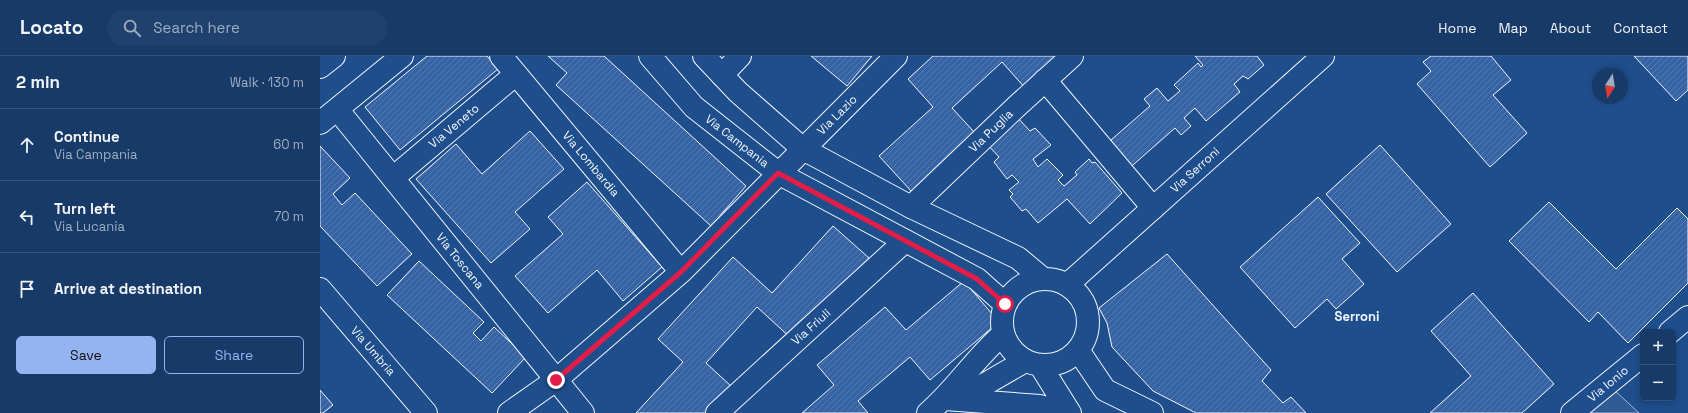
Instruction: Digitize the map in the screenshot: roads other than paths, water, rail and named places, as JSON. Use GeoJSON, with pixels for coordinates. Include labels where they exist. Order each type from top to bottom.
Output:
{"type":"FeatureCollection","features":[{"type":"Feature","properties":{"kind":"street"},"geometry":{"type":"LineString","coordinates":[[320,67],[334,56]]}},
{"type":"Feature","properties":{"kind":"street"},"geometry":{"type":"LineString","coordinates":[[320,123],[402,56]]}},
{"type":"Feature","properties":{"kind":"street","name":"Via Lombardia"},"geometry":{"type":"LineString","coordinates":[[501,56],[681,272]]}},
{"type":"Feature","properties":{"kind":"street","name":"Via Campania"},"geometry":{"type":"LineString","coordinates":[[650,56],[694,107],[778,173],[977,279],[1005,304]]}},
{"type":"Feature","properties":{"kind":"street"},"geometry":{"type":"LineString","coordinates":[[704,56],[738,92],[803,149],[911,207],[1018,258],[1042,278]]}},
{"type":"Feature","properties":{"kind":"street"},"geometry":{"type":"LineString","coordinates":[[722,75],[740,56]]}},
{"type":"Feature","properties":{"kind":"street","name":"Via Lazio"},"geometry":{"type":"LineString","coordinates":[[509,413],[556,380],[681,272],[896,56]]}},
{"type":"Feature","properties":{"kind":"street","name":"Via Puglia"},"geometry":{"type":"LineString","coordinates":[[911,207],[1072,56]]}},
{"type":"Feature","properties":{"kind":"street","name":"Via Serroni"},"geometry":{"type":"LineString","coordinates":[[1068,285],[1323,56]]}},
{"type":"Feature","properties":{"kind":"street","name":"Via Veneto"},"geometry":{"type":"LineString","coordinates":[[393,178],[516,74]]}},
{"type":"Feature","properties":{"kind":"street"},"geometry":{"type":"LineString","coordinates":[[1045,80],[1152,208]]}},
{"type":"Feature","properties":{"kind":"street","name":"Via Toscana"},"geometry":{"type":"LineString","coordinates":[[337,108],[583,413]]}},
{"type":"Feature","properties":{"kind":"street","name":"Via Friuli"},"geometry":{"type":"LineString","coordinates":[[717,413],[904,241]]}},
{"type":"Feature","properties":{"kind":"street"},"geometry":{"type":"LineString","coordinates":[[945,399],[968,394],[1032,363],[1058,363],[1072,356],[1078,350],[1086,336],[1088,321],[1085,306],[1077,293],[1068,285],[1054,279],[1042,278],[1023,284],[1011,293],[1005,304],[1001,325],[1003,334],[1013,352],[1032,363],[1070,413]]}},
{"type":"Feature","properties":{"kind":"street","name":"Via Umbria"},"geometry":{"type":"LineString","coordinates":[[320,289],[426,413]]}},
{"type":"Feature","properties":{"kind":"street"},"geometry":{"type":"LineString","coordinates":[[1674,329],[1688,317]]}},
{"type":"Feature","properties":{"kind":"street"},"geometry":{"type":"LineString","coordinates":[[928,413],[945,399],[991,345],[1003,334]]}},
{"type":"Feature","properties":{"kind":"street"},"geometry":{"type":"LineString","coordinates":[[1078,350],[1105,390],[1152,413]]}},
{"type":"Feature","properties":{"kind":"street","name":"Via Ionio"},"geometry":{"type":"LineString","coordinates":[[1572,413],[1640,356]]}},
{"type":"Feature","properties":{"kind":"street"},"geometry":{"type":"LineString","coordinates":[[945,399],[1040,406],[1065,413]]}},
{"type":"Feature","properties":{"kind":"district","name":"Serroni"},"geometry":{"type":"Point","coordinates":[1357,316]}}]}
